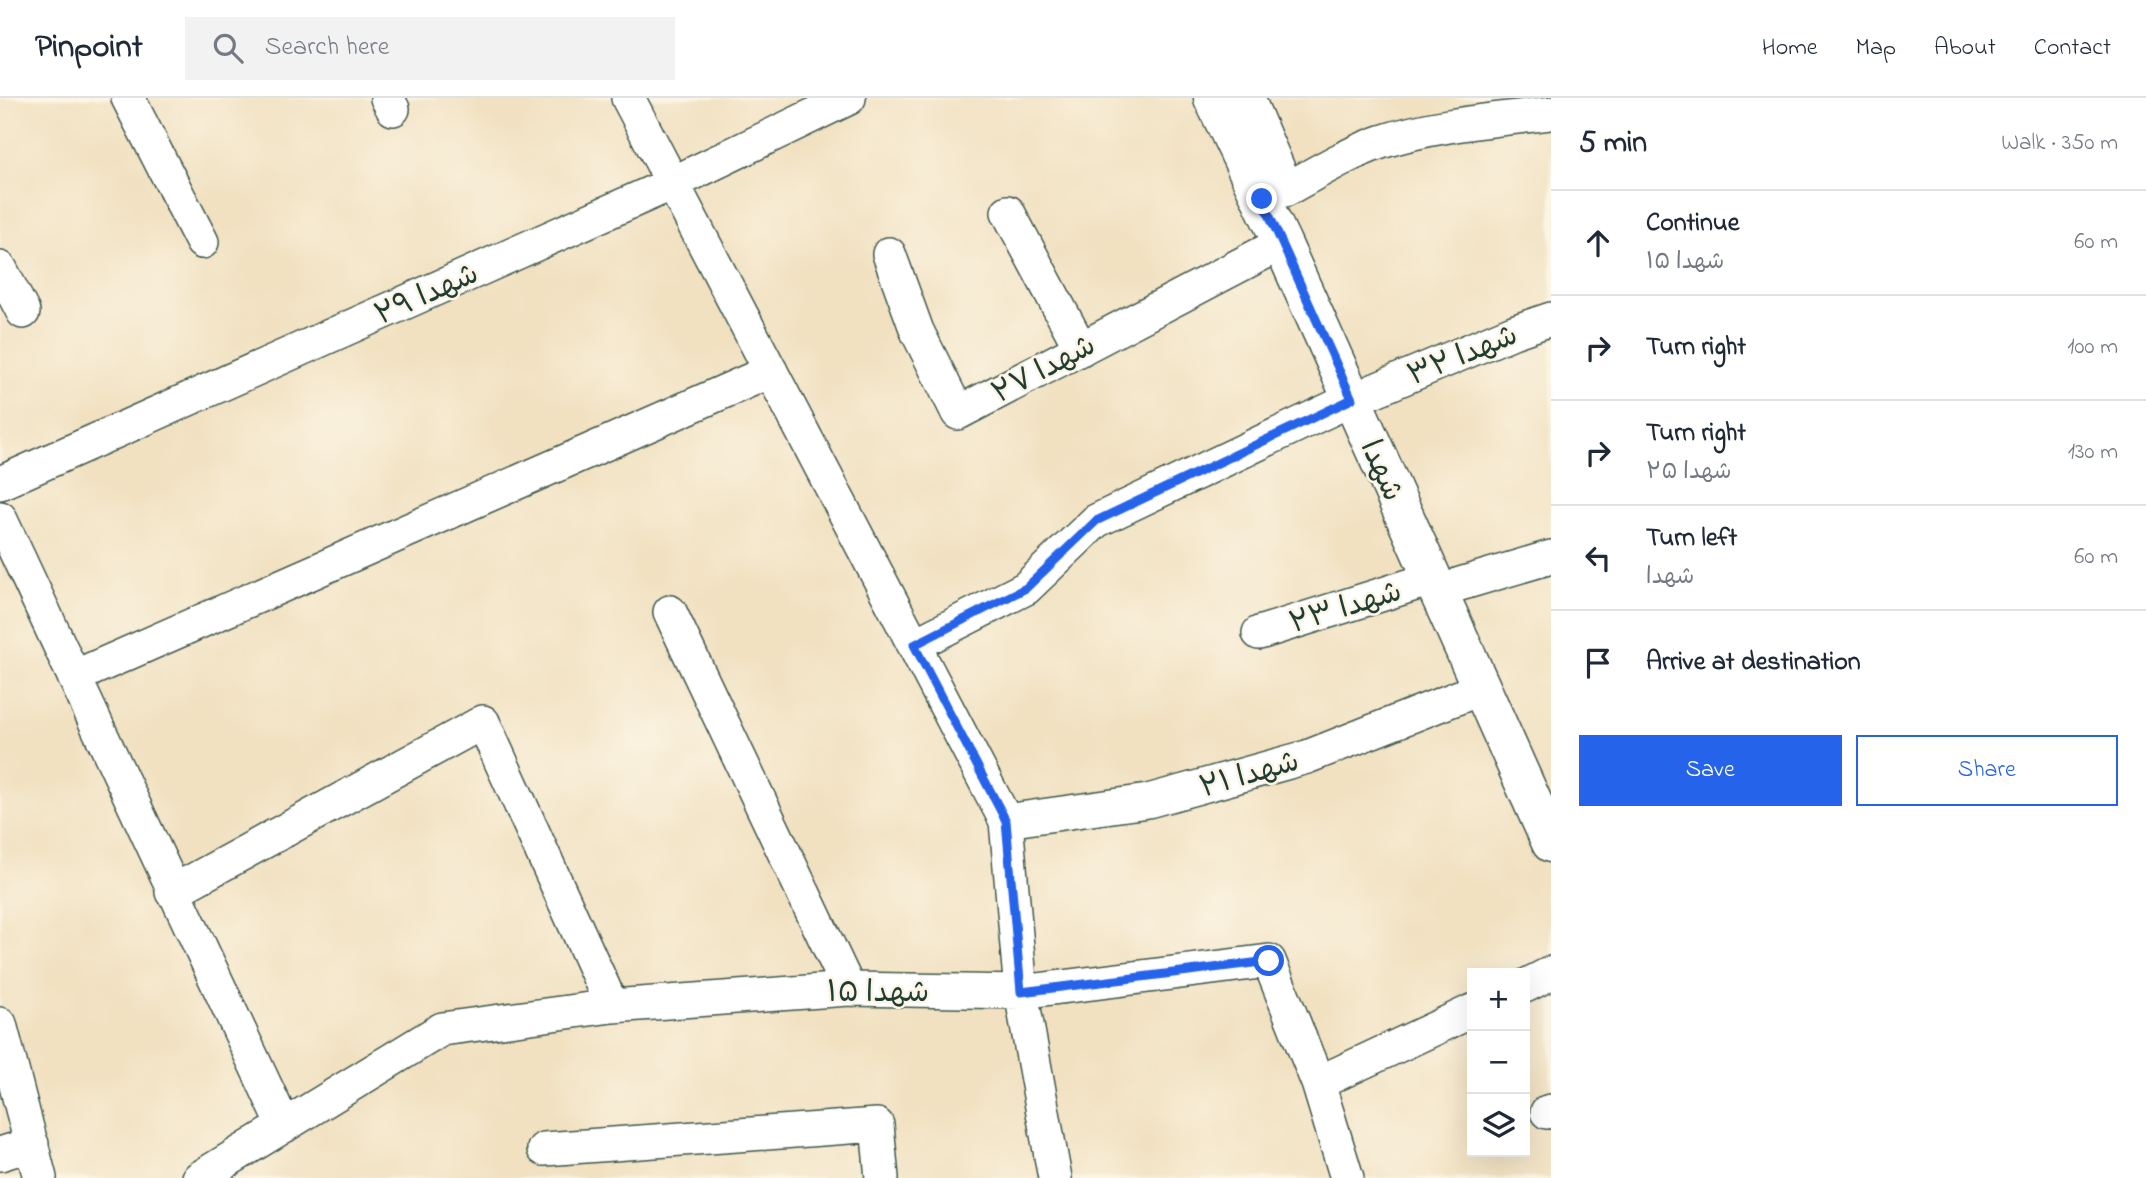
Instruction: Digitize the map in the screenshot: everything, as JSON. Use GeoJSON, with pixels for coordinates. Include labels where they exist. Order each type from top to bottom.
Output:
{"type":"FeatureCollection","features":[{"type":"Feature","properties":{"kind":"main road","name":"شهدا"},"geometry":{"type":"LineString","coordinates":[[1223,99],[1285,190],[1362,395]]}},
{"type":"Feature","properties":{"kind":"main road","name":"شهدا"},"geometry":{"type":"LineString","coordinates":[[1223,99],[1282,243],[1362,395],[1446,581],[1551,783]]}},
{"type":"Feature","properties":{"kind":"main road","name":"شهدا"},"geometry":{"type":"LineString","coordinates":[[1446,581],[1482,688],[1551,843]]}},
{"type":"Feature","properties":{"kind":"street"},"geometry":{"type":"LineString","coordinates":[[128,98],[202,242]]}},
{"type":"Feature","properties":{"kind":"street"},"geometry":{"type":"LineString","coordinates":[[628,98],[1006,821],[1021,992],[1055,1178]]}},
{"type":"Feature","properties":{"kind":"street","name":"شهدا ۲۹"},"geometry":{"type":"LineString","coordinates":[[0,483],[673,183],[841,100]]}},
{"type":"Feature","properties":{"kind":"street"},"geometry":{"type":"LineString","coordinates":[[1285,190],[1382,142],[1432,130],[1551,113]]}},
{"type":"Feature","properties":{"kind":"street"},"geometry":{"type":"LineString","coordinates":[[1008,212],[1080,349]]}},
{"type":"Feature","properties":{"kind":"street","name":"شهدا ۲۷"},"geometry":{"type":"LineString","coordinates":[[889,254],[917,331],[958,413],[1282,243]]}},
{"type":"Feature","properties":{"kind":"street"},"geometry":{"type":"LineString","coordinates":[[0,268],[23,312]]}},
{"type":"Feature","properties":{"kind":"street","name":"شهدا ۳۲"},"geometry":{"type":"LineString","coordinates":[[914,645],[1026,588],[1096,521],[1362,395],[1513,332],[1551,319]]}},
{"type":"Feature","properties":{"kind":"street"},"geometry":{"type":"LineString","coordinates":[[74,677],[771,372]]}},
{"type":"Feature","properties":{"kind":"street"},"geometry":{"type":"LineString","coordinates":[[0,518],[284,1126]]}},
{"type":"Feature","properties":{"kind":"street","name":"شهدا ۲۳"},"geometry":{"type":"LineString","coordinates":[[1259,633],[1446,581],[1551,557]]}},
{"type":"Feature","properties":{"kind":"street"},"geometry":{"type":"LineString","coordinates":[[670,612],[849,989]]}},
{"type":"Feature","properties":{"kind":"street","name":"شهدا ۲۱"},"geometry":{"type":"LineString","coordinates":[[1006,821],[1148,801],[1307,757],[1482,688]]}},
{"type":"Feature","properties":{"kind":"street"},"geometry":{"type":"LineString","coordinates":[[172,891],[483,722],[612,1006]]}},
{"type":"Feature","properties":{"kind":"street","name":"شهدا ۱۵"},"geometry":{"type":"LineString","coordinates":[[199,1178],[442,1029],[612,1006],[849,989],[1021,992],[1269,961],[1318,1083],[1348,1178]]}},
{"type":"Feature","properties":{"kind":"street"},"geometry":{"type":"LineString","coordinates":[[1530,984],[1551,973]]}},
{"type":"Feature","properties":{"kind":"street"},"geometry":{"type":"LineString","coordinates":[[1318,1083],[1467,1013]]}},
{"type":"Feature","properties":{"kind":"street"},"geometry":{"type":"LineString","coordinates":[[2,1040],[40,1178]]}},
{"type":"Feature","properties":{"kind":"street"},"geometry":{"type":"LineString","coordinates":[[544,1149],[877,1125],[882,1178]]}},
{"type":"Feature","properties":{"kind":"street"},"geometry":{"type":"LineString","coordinates":[[0,1154],[32,1144]]}},
{"type":"Feature","properties":{"kind":"route"},"geometry":{"type":"LineString","coordinates":[[1262,199],[1352,399],[1096,521],[1026,588],[914,645],[1006,821],[1021,992],[1269,961]]}}]}
